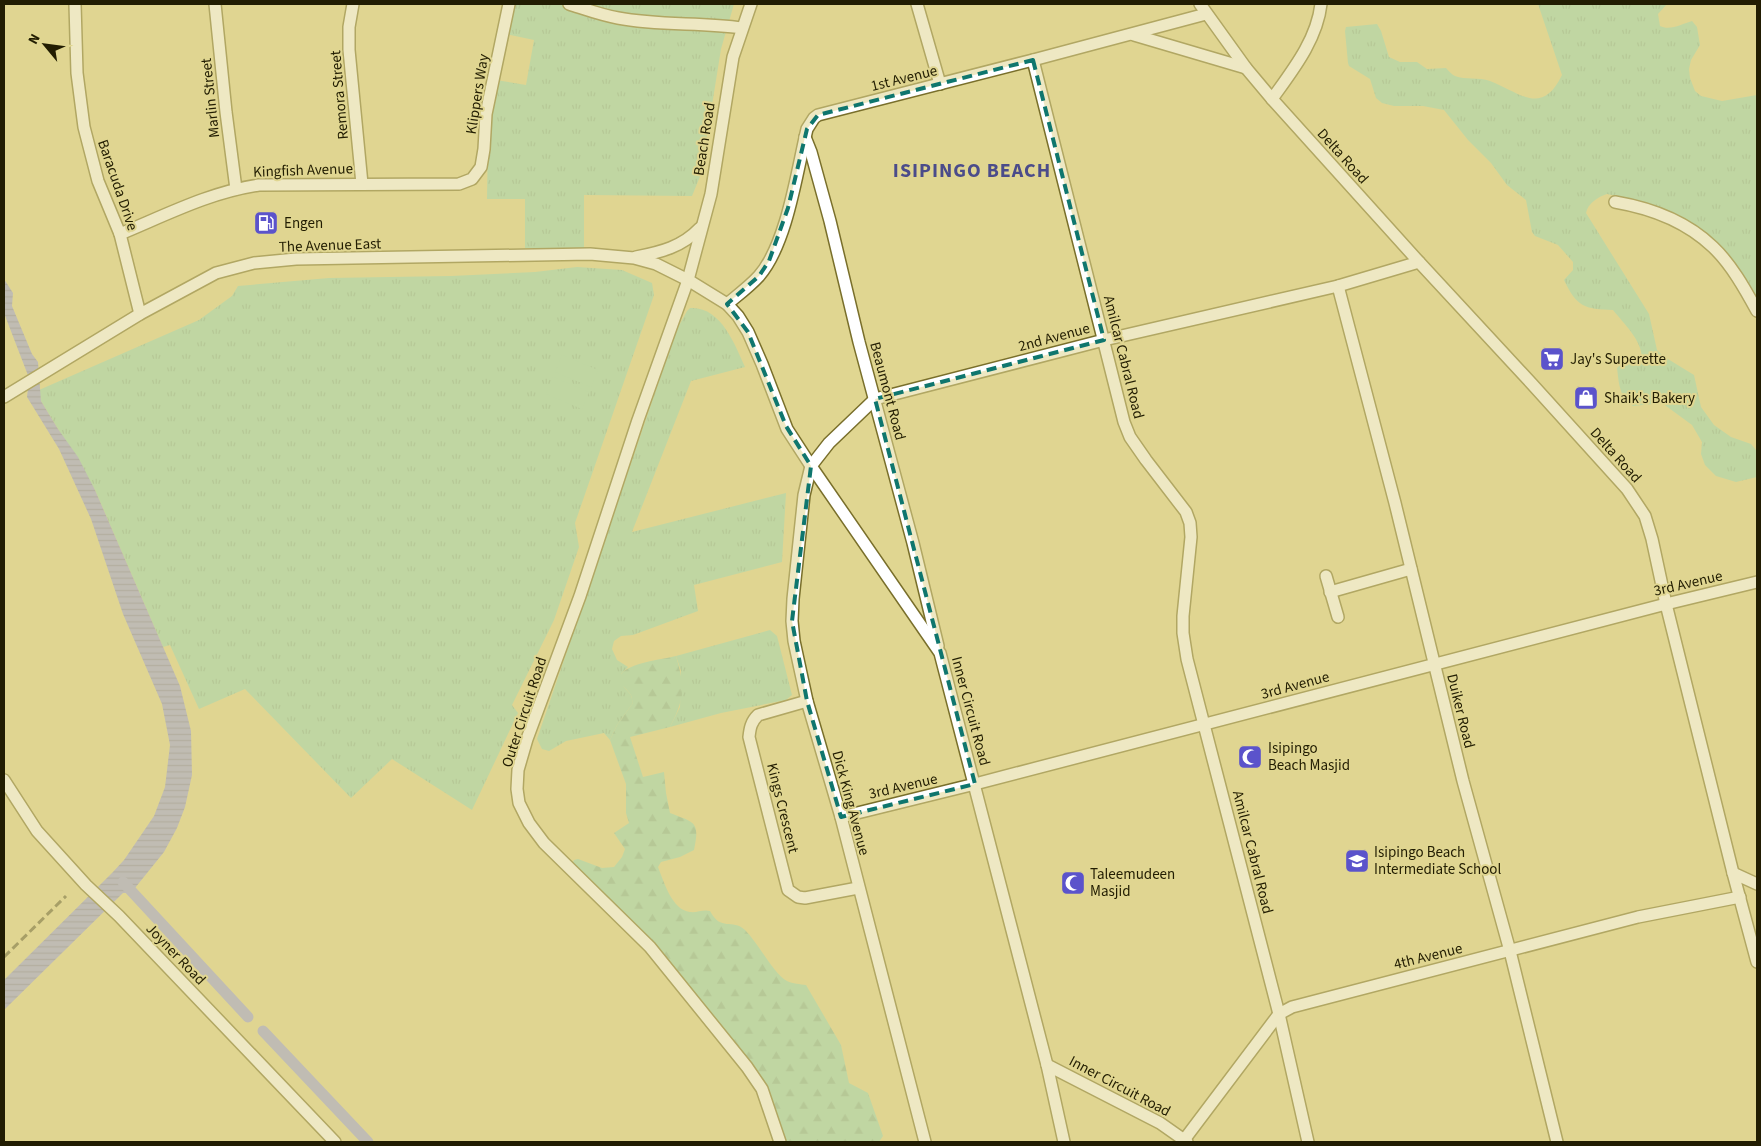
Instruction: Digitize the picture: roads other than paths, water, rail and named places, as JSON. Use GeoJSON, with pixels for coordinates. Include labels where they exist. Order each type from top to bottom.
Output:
{"type":"FeatureCollection","features":[{"type":"Feature","properties":{"kind":"street","name":"Baracuda Drive"},"geometry":{"type":"LineString","coordinates":[[75,4],[78,73],[84,127],[98,181],[120,234],[140,314]]}},
{"type":"Feature","properties":{"kind":"street","name":"Marlin Street"},"geometry":{"type":"LineString","coordinates":[[215,4],[236,189]]}},
{"type":"Feature","properties":{"kind":"street","name":"Remora Street"},"geometry":{"type":"LineString","coordinates":[[353,4],[349,27],[350,50],[362,184]]}},
{"type":"Feature","properties":{"kind":"street","name":"Klippers Way"},"geometry":{"type":"LineString","coordinates":[[466,182],[477,174],[481,167],[486,114],[509,4]]}},
{"type":"Feature","properties":{"kind":"street"},"geometry":{"type":"LineString","coordinates":[[569,4],[618,18],[642,22],[718,24],[742,28]]}},
{"type":"Feature","properties":{"kind":"street","name":"Beach Road"},"geometry":{"type":"LineString","coordinates":[[688,280],[711,194],[732,56],[751,4]]}},
{"type":"Feature","properties":{"kind":"street"},"geometry":{"type":"LineString","coordinates":[[917,4],[940,84]]}},
{"type":"Feature","properties":{"kind":"street"},"geometry":{"type":"LineString","coordinates":[[1272,99],[1306,48],[1320,14],[1321,4]]}},
{"type":"Feature","properties":{"kind":"street","name":"1st Avenue"},"geometry":{"type":"LineString","coordinates":[[727,304],[759,276],[769,261],[782,230],[807,129],[814,118],[823,113],[1133,34],[1203,9]]}},
{"type":"Feature","properties":{"kind":"street","name":"Delta Road"},"geometry":{"type":"LineString","coordinates":[[1203,9],[1246,68],[1272,99],[1627,488],[1644,516],[1652,539],[1666,604],[1757,962]]}},
{"type":"Feature","properties":{"kind":"street"},"geometry":{"type":"LineString","coordinates":[[1133,34],[1246,68]]}},
{"type":"Feature","properties":{"kind":"street","name":"Amilcar Cabral Road"},"geometry":{"type":"LineString","coordinates":[[1033,60],[1124,422],[1130,437],[1186,512],[1190,523],[1191,537],[1183,634],[1187,659],[1279,1014],[1308,1142]]}},
{"type":"Feature","properties":{"kind":"street","name":"Beaumont Road"},"geometry":{"type":"LineString","coordinates":[[805,137],[830,221],[859,342],[940,653]]}},
{"type":"Feature","properties":{"kind":"street","name":"Kingfish Avenue"},"geometry":{"type":"LineString","coordinates":[[120,234],[195,202],[236,189],[260,185],[459,184],[466,182]]}},
{"type":"Feature","properties":{"kind":"street"},"geometry":{"type":"LineString","coordinates":[[1616,202],[1630,204],[1662,215],[1694,231],[1714,248],[1745,290],[1757,311]]}},
{"type":"Feature","properties":{"kind":"street"},"geometry":{"type":"LineString","coordinates":[[634,258],[681,244],[701,227]]}},
{"type":"Feature","properties":{"kind":"street","name":"The Avenue East"},"geometry":{"type":"LineString","coordinates":[[4,397],[140,314],[216,273],[254,263],[296,259],[590,254],[634,258],[656,264],[688,280]]}},
{"type":"Feature","properties":{"kind":"street","name":"2nd Avenue"},"geometry":{"type":"LineString","coordinates":[[811,466],[829,443],[875,399],[1104,340],[1338,286],[1419,262]]}},
{"type":"Feature","properties":{"kind":"street","name":"Inner Circuit Road"},"geometry":{"type":"LineString","coordinates":[[688,280],[727,304],[738,316],[748,332],[762,364],[786,426],[811,466],[940,653],[1047,1064],[1160,1123],[1186,1141]]}},
{"type":"Feature","properties":{"kind":"street","name":"Outer Circuit Road"},"geometry":{"type":"LineString","coordinates":[[688,280],[636,425],[580,596],[527,739],[518,770],[517,789],[519,803],[544,843],[650,947],[747,1067],[762,1089],[780,1142]]}},
{"type":"Feature","properties":{"kind":"street","name":"Duiker Road"},"geometry":{"type":"LineString","coordinates":[[1338,286],[1463,781],[1510,951],[1557,1142]]}},
{"type":"Feature","properties":{"kind":"street","name":"Dick King Avenue"},"geometry":{"type":"LineString","coordinates":[[811,466],[804,495],[792,621],[794,641],[807,701],[841,817],[925,1142]]}},
{"type":"Feature","properties":{"kind":"street"},"geometry":{"type":"LineString","coordinates":[[1330,592],[1411,569]]}},
{"type":"Feature","properties":{"kind":"street"},"geometry":{"type":"LineString","coordinates":[[1326,576],[1338,617]]}},
{"type":"Feature","properties":{"kind":"street","name":"3rd Avenue"},"geometry":{"type":"LineString","coordinates":[[841,817],[1757,582]]}},
{"type":"Feature","properties":{"kind":"street","name":"Kings Crescent"},"geometry":{"type":"LineString","coordinates":[[807,701],[758,715],[752,720],[750,727],[749,738],[788,890],[798,897],[805,898],[858,888]]}},
{"type":"Feature","properties":{"kind":"street","name":"Joyner Road"},"geometry":{"type":"LineString","coordinates":[[4,780],[37,831],[86,885],[119,916],[335,1142]]}},
{"type":"Feature","properties":{"kind":"street"},"geometry":{"type":"LineString","coordinates":[[1733,873],[1757,884]]}},
{"type":"Feature","properties":{"kind":"street","name":"4th Avenue"},"geometry":{"type":"LineString","coordinates":[[1279,1014],[1292,1007],[1638,917],[1740,897]]}},
{"type":"Feature","properties":{"kind":"street"},"geometry":{"type":"LineString","coordinates":[[1186,1141],[1279,1014]]}},
{"type":"Feature","properties":{"kind":"street"},"geometry":{"type":"LineString","coordinates":[[1047,1064],[1064,1142]]}},
{"type":"Feature","properties":{"kind":"water"},"geometry":{"type":"Polygon","coordinates":[[[4,279],[13,293],[12,306],[32,354],[38,362],[41,401],[78,457],[95,490],[180,686],[191,731],[192,775],[185,807],[177,828],[164,852],[135,888],[127,893],[123,893],[4,1010],[4,980],[124,860],[154,816],[165,787],[170,745],[162,704],[123,614],[91,519],[59,449],[27,397],[29,378],[4,313],[4,279]]]}},
{"type":"Feature","properties":{"kind":"waterway"},"geometry":{"type":"LineString","coordinates":[[123,882],[248,1017]]}},
{"type":"Feature","properties":{"kind":"waterway"},"geometry":{"type":"LineString","coordinates":[[263,1031],[368,1142]]}},
{"type":"Feature","properties":{"kind":"railway"},"geometry":{"type":"LineString","coordinates":[[4,957],[66,896]]}},
{"type":"Feature","properties":{"kind":"place","name":"Engen"},"geometry":{"type":"Point","coordinates":[266,223]}},
{"type":"Feature","properties":{"kind":"place","name":"Jay's Superette"},"geometry":{"type":"Point","coordinates":[1552,359]}},
{"type":"Feature","properties":{"kind":"place","name":"Shaik's Bakery"},"geometry":{"type":"Point","coordinates":[1586,398]}},
{"type":"Feature","properties":{"kind":"place","name":"Isipingo Beach Masjid"},"geometry":{"type":"Point","coordinates":[1250,757]}},
{"type":"Feature","properties":{"kind":"place","name":"Isipingo Beach Intermediate School"},"geometry":{"type":"Point","coordinates":[1357,861]}},
{"type":"Feature","properties":{"kind":"place","name":"Taleemudeen Masjid"},"geometry":{"type":"Point","coordinates":[1073,883]}},
{"type":"Feature","properties":{"kind":"district","name":"ISIPINGO BEACH"},"geometry":{"type":"Point","coordinates":[972,170]}}]}
